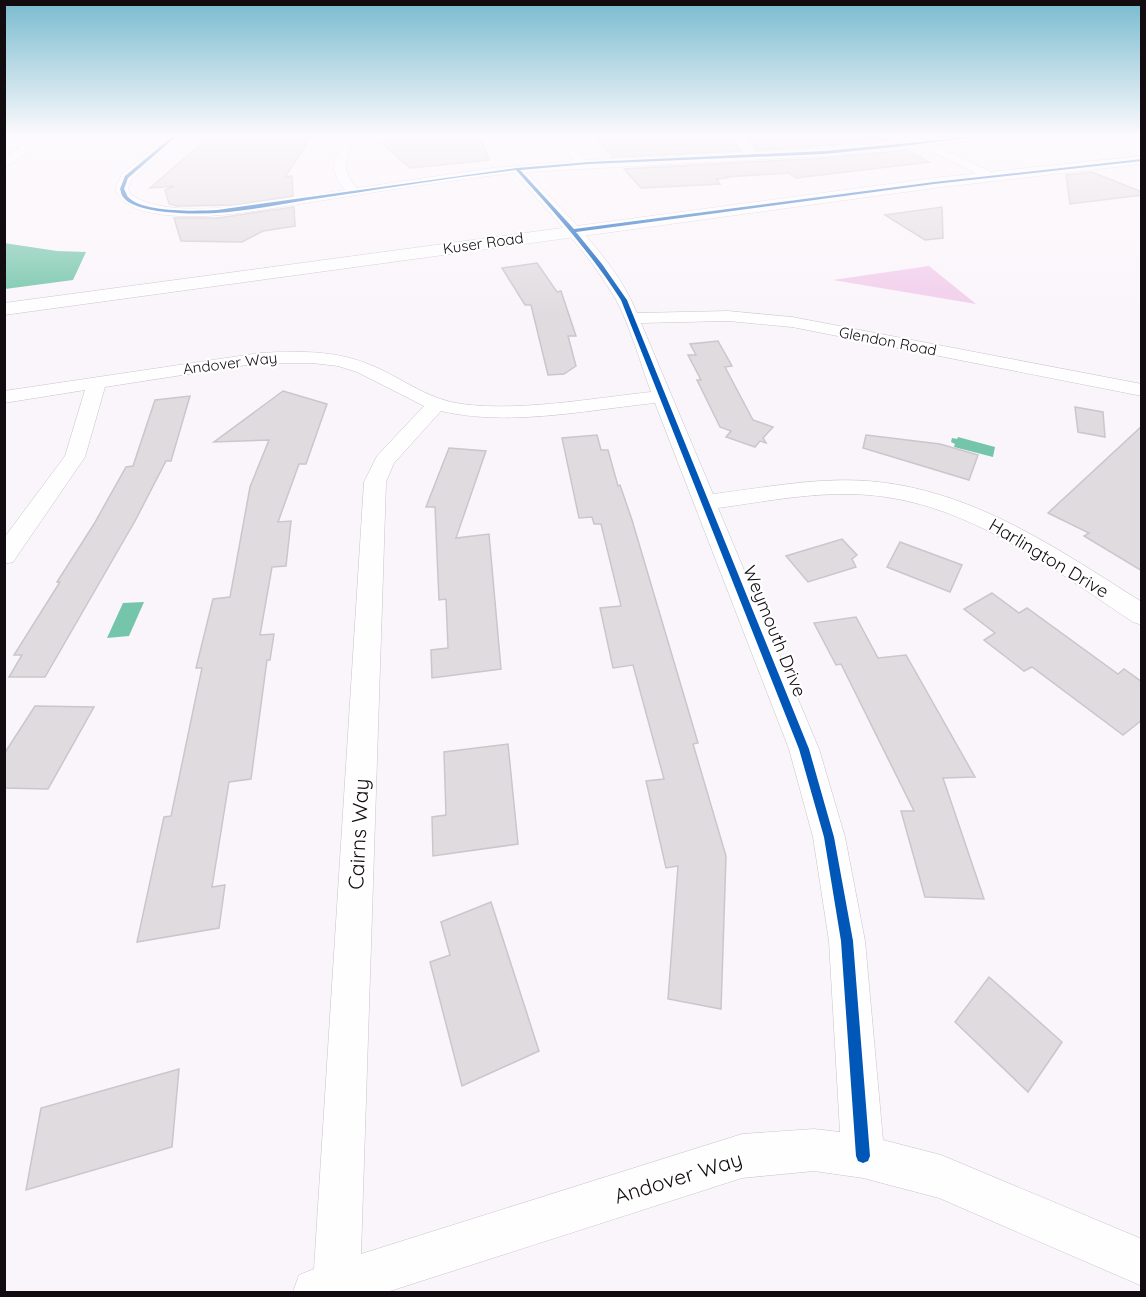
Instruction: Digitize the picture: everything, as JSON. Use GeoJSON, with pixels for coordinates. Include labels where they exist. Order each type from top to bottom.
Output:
{"type":"FeatureCollection","features":[{"type":"Feature","properties":{"kind":"street"},"geometry":{"type":"LineString","coordinates":[[123,196],[144,207],[201,212],[242,209],[331,196]]}},
{"type":"Feature","properties":{"kind":"street","name":"Weymouth Drive"},"geometry":{"type":"LineString","coordinates":[[541,196],[610,277],[631,318],[804,749],[829,837],[847,941],[863,1156]]}},
{"type":"Feature","properties":{"kind":"street","name":"Kuser Road"},"geometry":{"type":"LineString","coordinates":[[4,309],[845,196]]}},
{"type":"Feature","properties":{"kind":"street","name":"Glendon Road"},"geometry":{"type":"LineString","coordinates":[[631,318],[728,316],[792,322],[1142,390]]}},
{"type":"Feature","properties":{"kind":"street","name":"Andover Way"},"geometry":{"type":"LineString","coordinates":[[4,397],[260,358],[315,357],[362,368],[436,404],[480,411],[507,412],[663,396]]}},
{"type":"Feature","properties":{"kind":"street"},"geometry":{"type":"LineString","coordinates":[[4,556],[75,457],[97,382]]}},
{"type":"Feature","properties":{"kind":"street","name":"Cairns Way"},"geometry":{"type":"LineString","coordinates":[[326,1289],[375,482],[384,461],[436,404]]}},
{"type":"Feature","properties":{"kind":"street","name":"Harlington Drive"},"geometry":{"type":"LineString","coordinates":[[705,502],[837,488],[870,488],[937,500],[975,514],[1009,531],[1142,615]]}},
{"type":"Feature","properties":{"kind":"street","name":"Andover Way"},"geometry":{"type":"LineString","coordinates":[[326,1289],[742,1156],[814,1150],[863,1156],[941,1177],[1142,1263]]}},
{"type":"Feature","properties":{"kind":"shaded area"},"geometry":{"type":"Polygon","coordinates":[[[4,243],[57,251],[86,252],[73,280],[5,289],[4,243]]]}},
{"type":"Feature","properties":{"kind":"shaded area"},"geometry":{"type":"Polygon","coordinates":[[[929,266],[976,304],[833,280],[929,266]]]}},
{"type":"Feature","properties":{"kind":"shaded area"},"geometry":{"type":"Polygon","coordinates":[[[958,437],[995,447],[993,457],[954,447],[955,444],[951,442],[952,438],[957,439],[958,437]]]}},
{"type":"Feature","properties":{"kind":"shaded area"},"geometry":{"type":"Polygon","coordinates":[[[144,602],[129,636],[107,638],[123,603],[144,602]]]}},
{"type":"Feature","properties":{"kind":"building"},"geometry":{"type":"Polygon","coordinates":[[[167,196],[293,196],[235,205],[177,206],[169,204],[167,196]]]}},
{"type":"Feature","properties":{"kind":"building"},"geometry":{"type":"Polygon","coordinates":[[[1069,196],[1138,196],[1070,204],[1069,196]]]}},
{"type":"Feature","properties":{"kind":"building"},"geometry":{"type":"Polygon","coordinates":[[[294,207],[295,226],[263,231],[242,242],[181,241],[174,218],[218,218],[294,207]]]}},
{"type":"Feature","properties":{"kind":"building"},"geometry":{"type":"Polygon","coordinates":[[[942,207],[943,238],[925,240],[885,215],[942,207]]]}},
{"type":"Feature","properties":{"kind":"building"},"geometry":{"type":"Polygon","coordinates":[[[537,263],[557,292],[561,291],[576,336],[568,336],[576,366],[564,374],[548,375],[531,305],[525,305],[502,268],[537,263]]]}},
{"type":"Feature","properties":{"kind":"building"},"geometry":{"type":"Polygon","coordinates":[[[718,341],[732,366],[725,367],[753,420],[773,427],[763,438],[766,443],[760,441],[755,447],[726,437],[731,431],[720,427],[697,380],[701,380],[688,355],[696,355],[690,344],[718,341]]]}},
{"type":"Feature","properties":{"kind":"building"},"geometry":{"type":"Polygon","coordinates":[[[283,391],[327,404],[306,464],[299,464],[278,522],[291,521],[286,566],[272,567],[260,635],[274,634],[270,660],[267,660],[251,779],[229,782],[212,887],[225,885],[219,928],[137,942],[164,817],[171,816],[202,668],[196,668],[213,599],[230,597],[250,487],[269,440],[214,442],[283,391]]]}},
{"type":"Feature","properties":{"kind":"building"},"geometry":{"type":"Polygon","coordinates":[[[190,396],[171,461],[166,461],[135,521],[45,677],[9,677],[22,655],[14,655],[60,582],[57,582],[94,524],[126,467],[133,466],[155,400],[190,396]]]}},
{"type":"Feature","properties":{"kind":"building"},"geometry":{"type":"Polygon","coordinates":[[[1075,407],[1103,412],[1105,437],[1078,432],[1075,407]]]}},
{"type":"Feature","properties":{"kind":"building"},"geometry":{"type":"Polygon","coordinates":[[[1142,426],[1142,571],[1084,536],[1089,533],[1048,513],[1142,426]]]}},
{"type":"Feature","properties":{"kind":"building"},"geometry":{"type":"Polygon","coordinates":[[[597,435],[601,450],[608,450],[618,486],[620,485],[632,520],[698,743],[693,744],[726,856],[721,1009],[668,999],[678,866],[666,868],[646,781],[664,779],[633,665],[613,668],[600,608],[621,606],[601,524],[594,524],[592,517],[579,518],[562,438],[597,435]]]}},
{"type":"Feature","properties":{"kind":"building"},"geometry":{"type":"Polygon","coordinates":[[[866,435],[940,444],[978,455],[969,480],[863,448],[866,435]]]}},
{"type":"Feature","properties":{"kind":"building"},"geometry":{"type":"Polygon","coordinates":[[[449,448],[486,451],[456,538],[489,534],[501,669],[432,678],[431,650],[448,648],[446,599],[439,600],[435,507],[426,507],[449,448]]]}},
{"type":"Feature","properties":{"kind":"building"},"geometry":{"type":"Polygon","coordinates":[[[842,539],[857,555],[852,559],[856,567],[808,582],[786,556],[842,539]]]}},
{"type":"Feature","properties":{"kind":"building"},"geometry":{"type":"Polygon","coordinates":[[[900,542],[962,565],[950,592],[887,567],[900,542]]]}},
{"type":"Feature","properties":{"kind":"building"},"geometry":{"type":"Polygon","coordinates":[[[992,593],[1019,613],[1027,608],[1118,674],[1124,669],[1142,682],[1142,720],[1123,735],[1032,667],[1024,671],[984,640],[995,633],[964,609],[992,593]]]}},
{"type":"Feature","properties":{"kind":"building"},"geometry":{"type":"Polygon","coordinates":[[[856,617],[878,658],[906,655],[975,777],[943,778],[984,899],[925,897],[901,811],[914,811],[841,664],[836,665],[814,623],[856,617]]]}},
{"type":"Feature","properties":{"kind":"building"},"geometry":{"type":"Polygon","coordinates":[[[35,706],[94,707],[48,789],[4,788],[4,754],[35,706]]]}},
{"type":"Feature","properties":{"kind":"building"},"geometry":{"type":"Polygon","coordinates":[[[508,744],[518,844],[433,856],[432,817],[446,815],[444,752],[508,744]]]}},
{"type":"Feature","properties":{"kind":"building"},"geometry":{"type":"Polygon","coordinates":[[[491,902],[539,1051],[462,1086],[430,962],[450,955],[441,922],[491,902]]]}},
{"type":"Feature","properties":{"kind":"building"},"geometry":{"type":"Polygon","coordinates":[[[989,977],[1062,1042],[1028,1092],[955,1022],[989,977]]]}},
{"type":"Feature","properties":{"kind":"building"},"geometry":{"type":"Polygon","coordinates":[[[179,1069],[172,1147],[26,1190],[41,1108],[179,1069]]]}},
{"type":"Feature","properties":{"kind":"cycle path"},"geometry":{"type":"LineString","coordinates":[[125,196],[135,204],[149,208],[194,212],[256,207],[331,196]]}},
{"type":"Feature","properties":{"kind":"cycle path"},"geometry":{"type":"LineString","coordinates":[[541,196],[587,249],[624,300],[804,749],[829,837],[847,941],[863,1156]]}},
{"type":"Feature","properties":{"kind":"cycle path"},"geometry":{"type":"LineString","coordinates":[[573,231],[840,196]]}}]}
